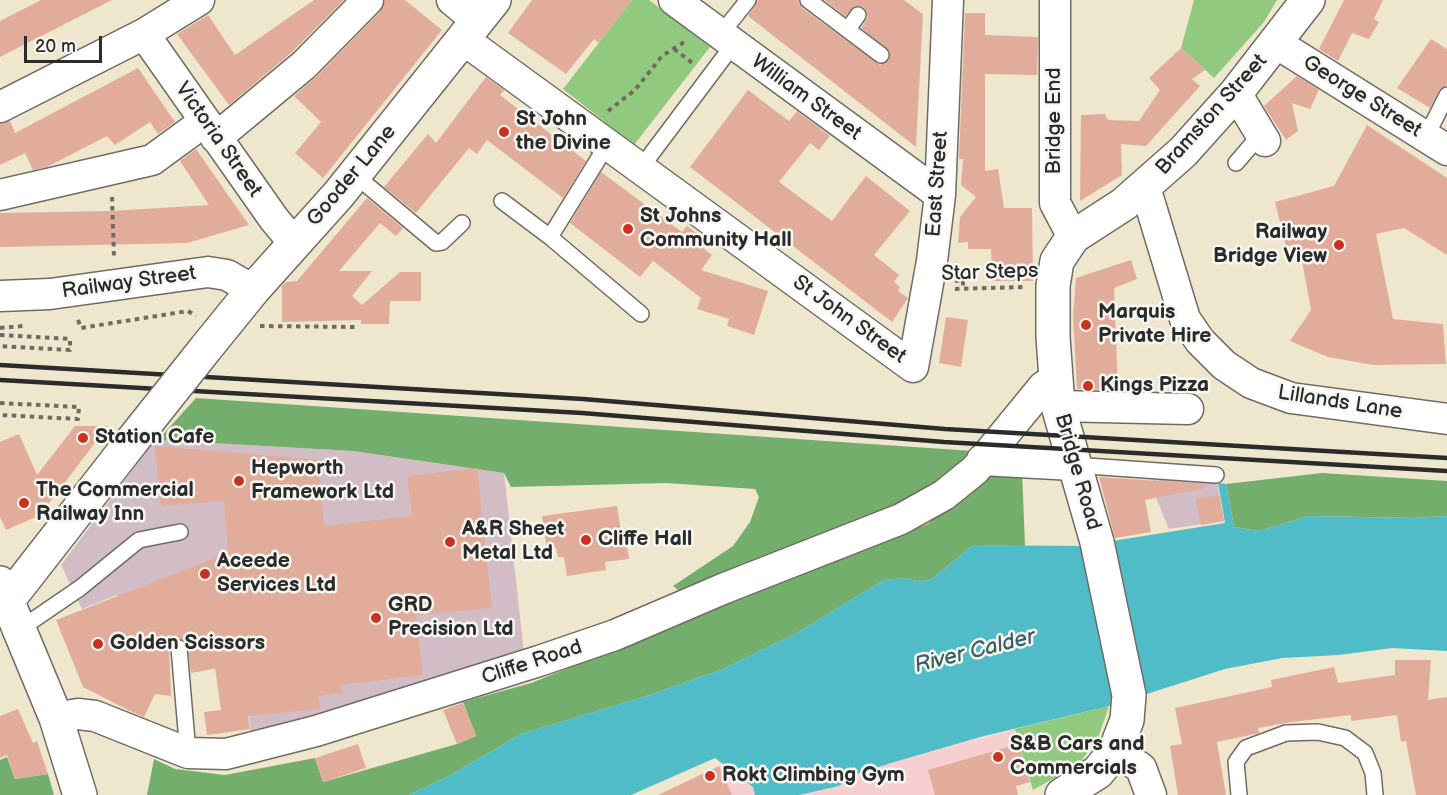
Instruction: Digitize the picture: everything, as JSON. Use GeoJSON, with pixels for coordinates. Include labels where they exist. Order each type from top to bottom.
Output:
{"type":"FeatureCollection","features":[{"type":"Feature","properties":{"kind":"main road","name":"Bramston Street"},"geometry":{"type":"LineString","coordinates":[[1073,237],[1145,187],[1183,152],[1236,93],[1308,0]]}},
{"type":"Feature","properties":{"kind":"main road","name":"Gooder Lane"},"geometry":{"type":"LineString","coordinates":[[7,603],[228,320],[355,175],[478,20]]}},
{"type":"Feature","properties":{"kind":"main road","name":"Bridge Road"},"geometry":{"type":"LineString","coordinates":[[1073,237],[1057,261],[1053,286],[1057,393],[1073,465],[1077,502],[1097,542],[1129,687],[1124,735],[1115,751]]}},
{"type":"Feature","properties":{"kind":"main road"},"geometry":{"type":"LineString","coordinates":[[7,603],[56,718],[80,795]]}},
{"type":"Feature","properties":{"kind":"main road"},"geometry":{"type":"LineString","coordinates":[[1062,795],[1098,772],[1115,751]]}},
{"type":"Feature","properties":{"kind":"street"},"geometry":{"type":"LineString","coordinates":[[0,106],[144,34],[199,0]]}},
{"type":"Feature","properties":{"kind":"street"},"geometry":{"type":"LineString","coordinates":[[0,195],[152,160],[210,130],[304,65],[368,0]]}},
{"type":"Feature","properties":{"kind":"street","name":"St John Street"},"geometry":{"type":"LineString","coordinates":[[452,0],[478,20],[598,138],[913,367]]}},
{"type":"Feature","properties":{"kind":"street","name":"William Street"},"geometry":{"type":"LineString","coordinates":[[674,0],[940,195]]}},
{"type":"Feature","properties":{"kind":"street","name":"East Street"},"geometry":{"type":"LineString","coordinates":[[913,367],[927,290],[940,195],[948,0]]}},
{"type":"Feature","properties":{"kind":"street","name":"Bridge End"},"geometry":{"type":"LineString","coordinates":[[1055,0],[1055,203],[1073,237]]}},
{"type":"Feature","properties":{"kind":"street","name":"Victoria Street"},"geometry":{"type":"LineString","coordinates":[[144,34],[210,130],[294,243]]}},
{"type":"Feature","properties":{"kind":"street","name":"George Street"},"geometry":{"type":"LineString","coordinates":[[1276,43],[1437,143]]}},
{"type":"Feature","properties":{"kind":"street"},"geometry":{"type":"LineString","coordinates":[[1236,93],[1263,138]]}},
{"type":"Feature","properties":{"kind":"street","name":"Lillands Lane"},"geometry":{"type":"LineString","coordinates":[[1145,187],[1185,319],[1200,341],[1224,365],[1269,392],[1291,398],[1447,419]]}},
{"type":"Feature","properties":{"kind":"street","name":"Railway Street"},"geometry":{"type":"LineString","coordinates":[[0,296],[50,294],[208,272],[227,275],[228,320]]}},
{"type":"Feature","properties":{"kind":"street","name":"Cliffe Road"},"geometry":{"type":"LineString","coordinates":[[56,718],[78,714],[94,716],[188,753],[226,754],[316,731],[538,652],[615,635],[725,588],[901,519],[944,495],[965,479],[1043,387],[1057,393]]}},
{"type":"Feature","properties":{"kind":"street"},"geometry":{"type":"LineString","coordinates":[[1057,393],[1188,409]]}},
{"type":"Feature","properties":{"kind":"street"},"geometry":{"type":"LineString","coordinates":[[982,460],[1073,465]]}},
{"type":"Feature","properties":{"kind":"street"},"geometry":{"type":"LineString","coordinates":[[1115,751],[1142,768],[1151,795]]}},
{"type":"Feature","properties":{"kind":"lane"},"geometry":{"type":"LineString","coordinates":[[640,169],[718,34],[748,0]]}},
{"type":"Feature","properties":{"kind":"lane"},"geometry":{"type":"LineString","coordinates":[[808,0],[881,55]]}},
{"type":"Feature","properties":{"kind":"lane"},"geometry":{"type":"LineString","coordinates":[[848,29],[858,15]]}},
{"type":"Feature","properties":{"kind":"lane"},"geometry":{"type":"LineString","coordinates":[[1437,143],[1447,95]]}},
{"type":"Feature","properties":{"kind":"lane"},"geometry":{"type":"LineString","coordinates":[[550,237],[598,138]]}},
{"type":"Feature","properties":{"kind":"lane"},"geometry":{"type":"LineString","coordinates":[[1236,163],[1263,138]]}},
{"type":"Feature","properties":{"kind":"lane"},"geometry":{"type":"LineString","coordinates":[[355,175],[436,243],[442,242],[462,223]]}},
{"type":"Feature","properties":{"kind":"lane"},"geometry":{"type":"LineString","coordinates":[[502,201],[550,237],[641,314]]}},
{"type":"Feature","properties":{"kind":"lane"},"geometry":{"type":"LineString","coordinates":[[1073,465],[1216,475]]}},
{"type":"Feature","properties":{"kind":"lane"},"geometry":{"type":"LineString","coordinates":[[7,603],[80,588],[139,540],[180,532]]}},
{"type":"Feature","properties":{"kind":"lane"},"geometry":{"type":"LineString","coordinates":[[179,648],[188,753]]}},
{"type":"Feature","properties":{"kind":"lane"},"geometry":{"type":"LineString","coordinates":[[1239,795],[1236,762],[1246,748],[1286,733],[1318,732],[1345,738],[1365,753],[1373,773],[1375,795]]}},
{"type":"Feature","properties":{"kind":"path"},"geometry":{"type":"LineString","coordinates":[[598,138],[600,118],[635,90],[662,56],[685,43],[718,34]]}},
{"type":"Feature","properties":{"kind":"path"},"geometry":{"type":"LineString","coordinates":[[111,169],[115,286]]}},
{"type":"Feature","properties":{"kind":"path","name":"Star Steps"},"geometry":{"type":"LineString","coordinates":[[927,290],[1053,286]]}},
{"type":"Feature","properties":{"kind":"path"},"geometry":{"type":"LineString","coordinates":[[69,321],[80,320],[81,328],[188,311],[251,326],[357,327]]}},
{"type":"Feature","properties":{"kind":"path"},"geometry":{"type":"LineString","coordinates":[[0,328],[34,324]]}},
{"type":"Feature","properties":{"kind":"path"},"geometry":{"type":"LineString","coordinates":[[0,335],[70,339],[70,350],[0,346]]}},
{"type":"Feature","properties":{"kind":"path"},"geometry":{"type":"LineString","coordinates":[[0,403],[79,407],[78,419],[0,415]]}},
{"type":"Feature","properties":{"kind":"shaded area"},"geometry":{"type":"Polygon","coordinates":[[[155,440],[352,451],[504,473],[524,653],[336,713],[251,733],[243,664],[197,672],[192,624],[128,620],[117,595],[82,609],[61,565],[155,440]]]}},
{"type":"Feature","properties":{"kind":"shaded area"},"geometry":{"type":"Polygon","coordinates":[[[1153,478],[1217,482],[1224,521],[1169,529],[1156,498],[1153,478]]]}},
{"type":"Feature","properties":{"kind":"shaded area"},"geometry":{"type":"Polygon","coordinates":[[[1015,729],[1030,782],[1016,786],[1018,792],[1012,795],[799,795],[839,786],[855,775],[891,763],[1015,729]]]}},
{"type":"Feature","properties":{"kind":"shaded area","name":"Rokt Climbing Gym"},"geometry":{"type":"Polygon","coordinates":[[[719,766],[753,787],[755,795],[660,795],[719,766]]]}},
{"type":"Feature","properties":{"kind":"green space"},"geometry":{"type":"Polygon","coordinates":[[[632,0],[649,0],[710,47],[634,145],[563,89],[632,0]]]}},
{"type":"Feature","properties":{"kind":"green space"},"geometry":{"type":"Polygon","coordinates":[[[1194,0],[1277,0],[1264,22],[1214,78],[1181,48],[1194,0]]]}},
{"type":"Feature","properties":{"kind":"green space"},"geometry":{"type":"Polygon","coordinates":[[[196,398],[973,451],[953,475],[896,505],[686,596],[673,586],[733,546],[750,522],[759,497],[755,489],[666,483],[511,487],[504,473],[353,451],[158,440],[196,398]]]}},
{"type":"Feature","properties":{"kind":"green space"},"geometry":{"type":"Polygon","coordinates":[[[990,465],[1022,470],[1025,546],[973,545],[932,579],[921,582],[904,578],[884,580],[795,634],[723,669],[644,697],[521,734],[451,775],[409,795],[147,795],[154,759],[175,769],[225,775],[315,758],[323,782],[457,744],[476,736],[463,702],[531,683],[928,524],[990,465]]]}},
{"type":"Feature","properties":{"kind":"green space"},"geometry":{"type":"Polygon","coordinates":[[[1322,473],[1447,481],[1447,516],[1413,518],[1309,516],[1259,531],[1234,527],[1226,484],[1322,473]]]}},
{"type":"Feature","properties":{"kind":"green space"},"geometry":{"type":"Polygon","coordinates":[[[1109,706],[1098,738],[1079,764],[1033,790],[1015,729],[1109,706]]]}},
{"type":"Feature","properties":{"kind":"green space"},"geometry":{"type":"Polygon","coordinates":[[[7,757],[15,779],[48,774],[54,795],[0,795],[0,760],[7,757]]]}},
{"type":"Feature","properties":{"kind":"water","name":"River Calder"},"geometry":{"type":"Polygon","coordinates":[[[1218,483],[1226,484],[1234,527],[1259,531],[1309,516],[1413,518],[1447,516],[1447,651],[1392,648],[1339,655],[1282,658],[1225,669],[1109,706],[984,736],[891,763],[855,775],[839,786],[799,795],[755,795],[753,787],[715,758],[631,795],[409,795],[451,775],[521,734],[644,697],[723,669],[795,634],[884,580],[904,578],[921,582],[932,579],[973,545],[1081,546],[1225,523],[1218,483]]]}},
{"type":"Feature","properties":{"kind":"building"},"geometry":{"type":"Polygon","coordinates":[[[41,0],[112,0],[0,57],[0,21],[41,0]]]}},
{"type":"Feature","properties":{"kind":"building"},"geometry":{"type":"Polygon","coordinates":[[[314,0],[344,0],[292,52],[229,105],[177,34],[208,15],[235,55],[314,0]]]}},
{"type":"Feature","properties":{"kind":"building"},"geometry":{"type":"Polygon","coordinates":[[[385,0],[405,0],[442,30],[323,178],[295,153],[321,122],[294,96],[380,12],[385,0]]]}},
{"type":"Feature","properties":{"kind":"building"},"geometry":{"type":"Polygon","coordinates":[[[532,0],[632,0],[599,43],[594,39],[566,74],[508,33],[532,0]]]}},
{"type":"Feature","properties":{"kind":"building"},"geometry":{"type":"Polygon","coordinates":[[[758,0],[798,0],[802,8],[880,65],[889,60],[890,52],[861,28],[868,17],[864,7],[855,6],[845,16],[824,0],[904,0],[923,14],[916,147],[748,16],[758,0]]]}},
{"type":"Feature","properties":{"kind":"building"},"geometry":{"type":"Polygon","coordinates":[[[1344,0],[1383,0],[1374,19],[1379,22],[1369,39],[1352,33],[1338,61],[1319,49],[1344,0]]]}},
{"type":"Feature","properties":{"kind":"building"},"geometry":{"type":"Polygon","coordinates":[[[965,13],[985,13],[985,35],[1038,37],[1037,75],[985,74],[985,171],[998,169],[1004,208],[1032,208],[1033,281],[992,281],[991,249],[968,249],[968,242],[958,243],[960,217],[976,197],[961,185],[963,159],[959,159],[965,13]]]}},
{"type":"Feature","properties":{"kind":"building"},"geometry":{"type":"Polygon","coordinates":[[[1431,39],[1447,49],[1447,85],[1439,90],[1430,108],[1397,88],[1431,39]]]}},
{"type":"Feature","properties":{"kind":"building"},"geometry":{"type":"Polygon","coordinates":[[[1181,48],[1205,70],[1192,79],[1200,86],[1146,146],[1121,144],[1122,175],[1080,201],[1081,115],[1105,114],[1108,120],[1139,121],[1160,90],[1149,78],[1181,48]]]}},
{"type":"Feature","properties":{"kind":"building"},"geometry":{"type":"Polygon","coordinates":[[[138,68],[175,122],[158,134],[150,122],[115,145],[107,136],[47,167],[33,170],[25,153],[0,165],[0,124],[10,121],[15,133],[138,68]]]}},
{"type":"Feature","properties":{"kind":"building"},"geometry":{"type":"Polygon","coordinates":[[[1297,76],[1319,90],[1310,109],[1292,103],[1298,131],[1286,140],[1264,106],[1297,76]]]}},
{"type":"Feature","properties":{"kind":"building","name":"St John the Divine"},"geometry":{"type":"Polygon","coordinates":[[[486,77],[504,90],[500,95],[586,161],[563,198],[487,140],[477,154],[469,148],[416,213],[384,187],[428,134],[436,143],[486,77]]]}},
{"type":"Feature","properties":{"kind":"building"},"geometry":{"type":"Polygon","coordinates":[[[748,90],[789,121],[797,111],[830,136],[819,150],[810,143],[779,182],[832,221],[866,176],[910,211],[874,255],[899,275],[894,282],[900,287],[898,291],[908,298],[892,322],[690,167],[748,90]]]}},
{"type":"Feature","properties":{"kind":"building","name":"Railway Bridge View"},"geometry":{"type":"Polygon","coordinates":[[[1367,125],[1447,178],[1447,255],[1404,228],[1376,234],[1393,319],[1443,324],[1446,364],[1373,365],[1328,357],[1290,341],[1311,310],[1299,244],[1286,246],[1275,202],[1334,186],[1367,125]]]}},
{"type":"Feature","properties":{"kind":"building"},"geometry":{"type":"Polygon","coordinates":[[[196,149],[249,225],[187,243],[0,247],[0,213],[111,211],[209,205],[180,161],[196,149]]]}},
{"type":"Feature","properties":{"kind":"building","name":"St Johns Community Hall"},"geometry":{"type":"Polygon","coordinates":[[[601,172],[682,232],[687,226],[707,241],[702,247],[712,255],[701,270],[768,291],[754,335],[727,326],[729,319],[697,309],[701,298],[653,261],[640,277],[570,223],[601,172]]]}},
{"type":"Feature","properties":{"kind":"building"},"geometry":{"type":"Polygon","coordinates":[[[367,198],[403,228],[396,236],[380,223],[339,271],[372,271],[352,296],[362,305],[400,272],[421,272],[421,301],[390,301],[389,324],[361,324],[361,320],[282,322],[282,286],[286,282],[297,281],[367,198]]]}},
{"type":"Feature","properties":{"kind":"building"},"geometry":{"type":"Polygon","coordinates":[[[1131,260],[1137,279],[1114,288],[1118,390],[1077,389],[1073,315],[1076,278],[1131,260]]]}},
{"type":"Feature","properties":{"kind":"building"},"geometry":{"type":"Polygon","coordinates":[[[946,317],[968,320],[961,367],[939,363],[946,317]]]}},
{"type":"Feature","properties":{"kind":"building"},"geometry":{"type":"Polygon","coordinates":[[[75,426],[108,426],[49,503],[52,510],[6,530],[0,517],[0,442],[19,434],[37,475],[75,426]]]}},
{"type":"Feature","properties":{"kind":"building"},"geometry":{"type":"Polygon","coordinates":[[[155,446],[318,460],[324,526],[412,516],[407,476],[477,468],[492,608],[416,615],[423,675],[341,685],[342,693],[318,696],[320,709],[248,716],[250,729],[207,735],[204,712],[221,710],[215,668],[191,673],[187,643],[178,638],[173,640],[169,648],[171,696],[155,694],[144,717],[130,711],[83,687],[56,620],[228,553],[224,501],[161,506],[155,446]]]}},
{"type":"Feature","properties":{"kind":"building"},"geometry":{"type":"Polygon","coordinates":[[[1099,477],[1204,484],[1204,488],[1145,500],[1151,532],[1115,538],[1099,477]]]}},
{"type":"Feature","properties":{"kind":"building"},"geometry":{"type":"Polygon","coordinates":[[[1219,495],[1224,521],[1201,525],[1196,499],[1219,495]]]}},
{"type":"Feature","properties":{"kind":"building","name":"Cliffe Hall"},"geometry":{"type":"Polygon","coordinates":[[[617,506],[621,532],[625,532],[629,559],[605,562],[606,570],[567,576],[564,557],[558,557],[556,548],[547,549],[542,516],[617,506]]]}},
{"type":"Feature","properties":{"kind":"building"},"geometry":{"type":"Polygon","coordinates":[[[1395,660],[1431,660],[1428,700],[1447,697],[1447,795],[1416,795],[1406,741],[1401,742],[1397,715],[1351,721],[1351,715],[1258,728],[1259,733],[1217,742],[1226,795],[1178,795],[1170,746],[1182,744],[1175,708],[1272,687],[1271,680],[1334,667],[1338,683],[1395,675],[1395,660]]]}},
{"type":"Feature","properties":{"kind":"building"},"geometry":{"type":"Polygon","coordinates":[[[463,703],[476,736],[457,744],[443,710],[463,703]]]}},
{"type":"Feature","properties":{"kind":"building"},"geometry":{"type":"Polygon","coordinates":[[[18,709],[33,743],[37,741],[48,774],[15,779],[7,755],[0,758],[0,716],[18,709]]]}},
{"type":"Feature","properties":{"kind":"building"},"geometry":{"type":"Polygon","coordinates":[[[358,744],[366,768],[323,782],[315,758],[358,744]]]}},
{"type":"Feature","properties":{"kind":"building","name":"S&B Cars and Commercials"},"geometry":{"type":"Polygon","coordinates":[[[1019,744],[1030,782],[1016,786],[1018,795],[935,795],[928,770],[1019,744]]]}},
{"type":"Feature","properties":{"kind":"building","name":"Rokt Climbing Gym"},"geometry":{"type":"Polygon","coordinates":[[[719,766],[732,795],[658,795],[719,766]]]}},
{"type":"Feature","properties":{"kind":"railway"},"geometry":{"type":"LineString","coordinates":[[0,365],[583,399],[945,429],[1447,458]]}},
{"type":"Feature","properties":{"kind":"railway"},"geometry":{"type":"LineString","coordinates":[[0,380],[582,413],[944,442],[1447,471]]}},
{"type":"Feature","properties":{"kind":"place","name":"St John the Divine"},"geometry":{"type":"Point","coordinates":[504,132]}},
{"type":"Feature","properties":{"kind":"place","name":"St Johns Community Hall"},"geometry":{"type":"Point","coordinates":[628,229]}},
{"type":"Feature","properties":{"kind":"place","name":"Railway Bridge View"},"geometry":{"type":"Point","coordinates":[1339,245]}},
{"type":"Feature","properties":{"kind":"place","name":"Marquis Private Hire"},"geometry":{"type":"Point","coordinates":[1086,325]}},
{"type":"Feature","properties":{"kind":"place","name":"Kings Pizza"},"geometry":{"type":"Point","coordinates":[1088,386]}},
{"type":"Feature","properties":{"kind":"place","name":"Station Cafe"},"geometry":{"type":"Point","coordinates":[83,438]}},
{"type":"Feature","properties":{"kind":"place","name":"Hepworth Framework Ltd"},"geometry":{"type":"Point","coordinates":[239,481]}},
{"type":"Feature","properties":{"kind":"place","name":"The Commercial Railway Inn"},"geometry":{"type":"Point","coordinates":[24,503]}},
{"type":"Feature","properties":{"kind":"place","name":"Cliffe Hall"},"geometry":{"type":"Point","coordinates":[586,540]}},
{"type":"Feature","properties":{"kind":"place","name":"A&R Sheet Metal Ltd"},"geometry":{"type":"Point","coordinates":[450,542]}},
{"type":"Feature","properties":{"kind":"place","name":"Aceede Services Ltd"},"geometry":{"type":"Point","coordinates":[205,574]}},
{"type":"Feature","properties":{"kind":"place","name":"GRD Precision Ltd"},"geometry":{"type":"Point","coordinates":[376,618]}},
{"type":"Feature","properties":{"kind":"place","name":"Golden Scissors"},"geometry":{"type":"Point","coordinates":[98,644]}},
{"type":"Feature","properties":{"kind":"place","name":"S&B Cars and Commercials"},"geometry":{"type":"Point","coordinates":[998,757]}},
{"type":"Feature","properties":{"kind":"place","name":"Rokt Climbing Gym"},"geometry":{"type":"Point","coordinates":[710,776]}}]}
